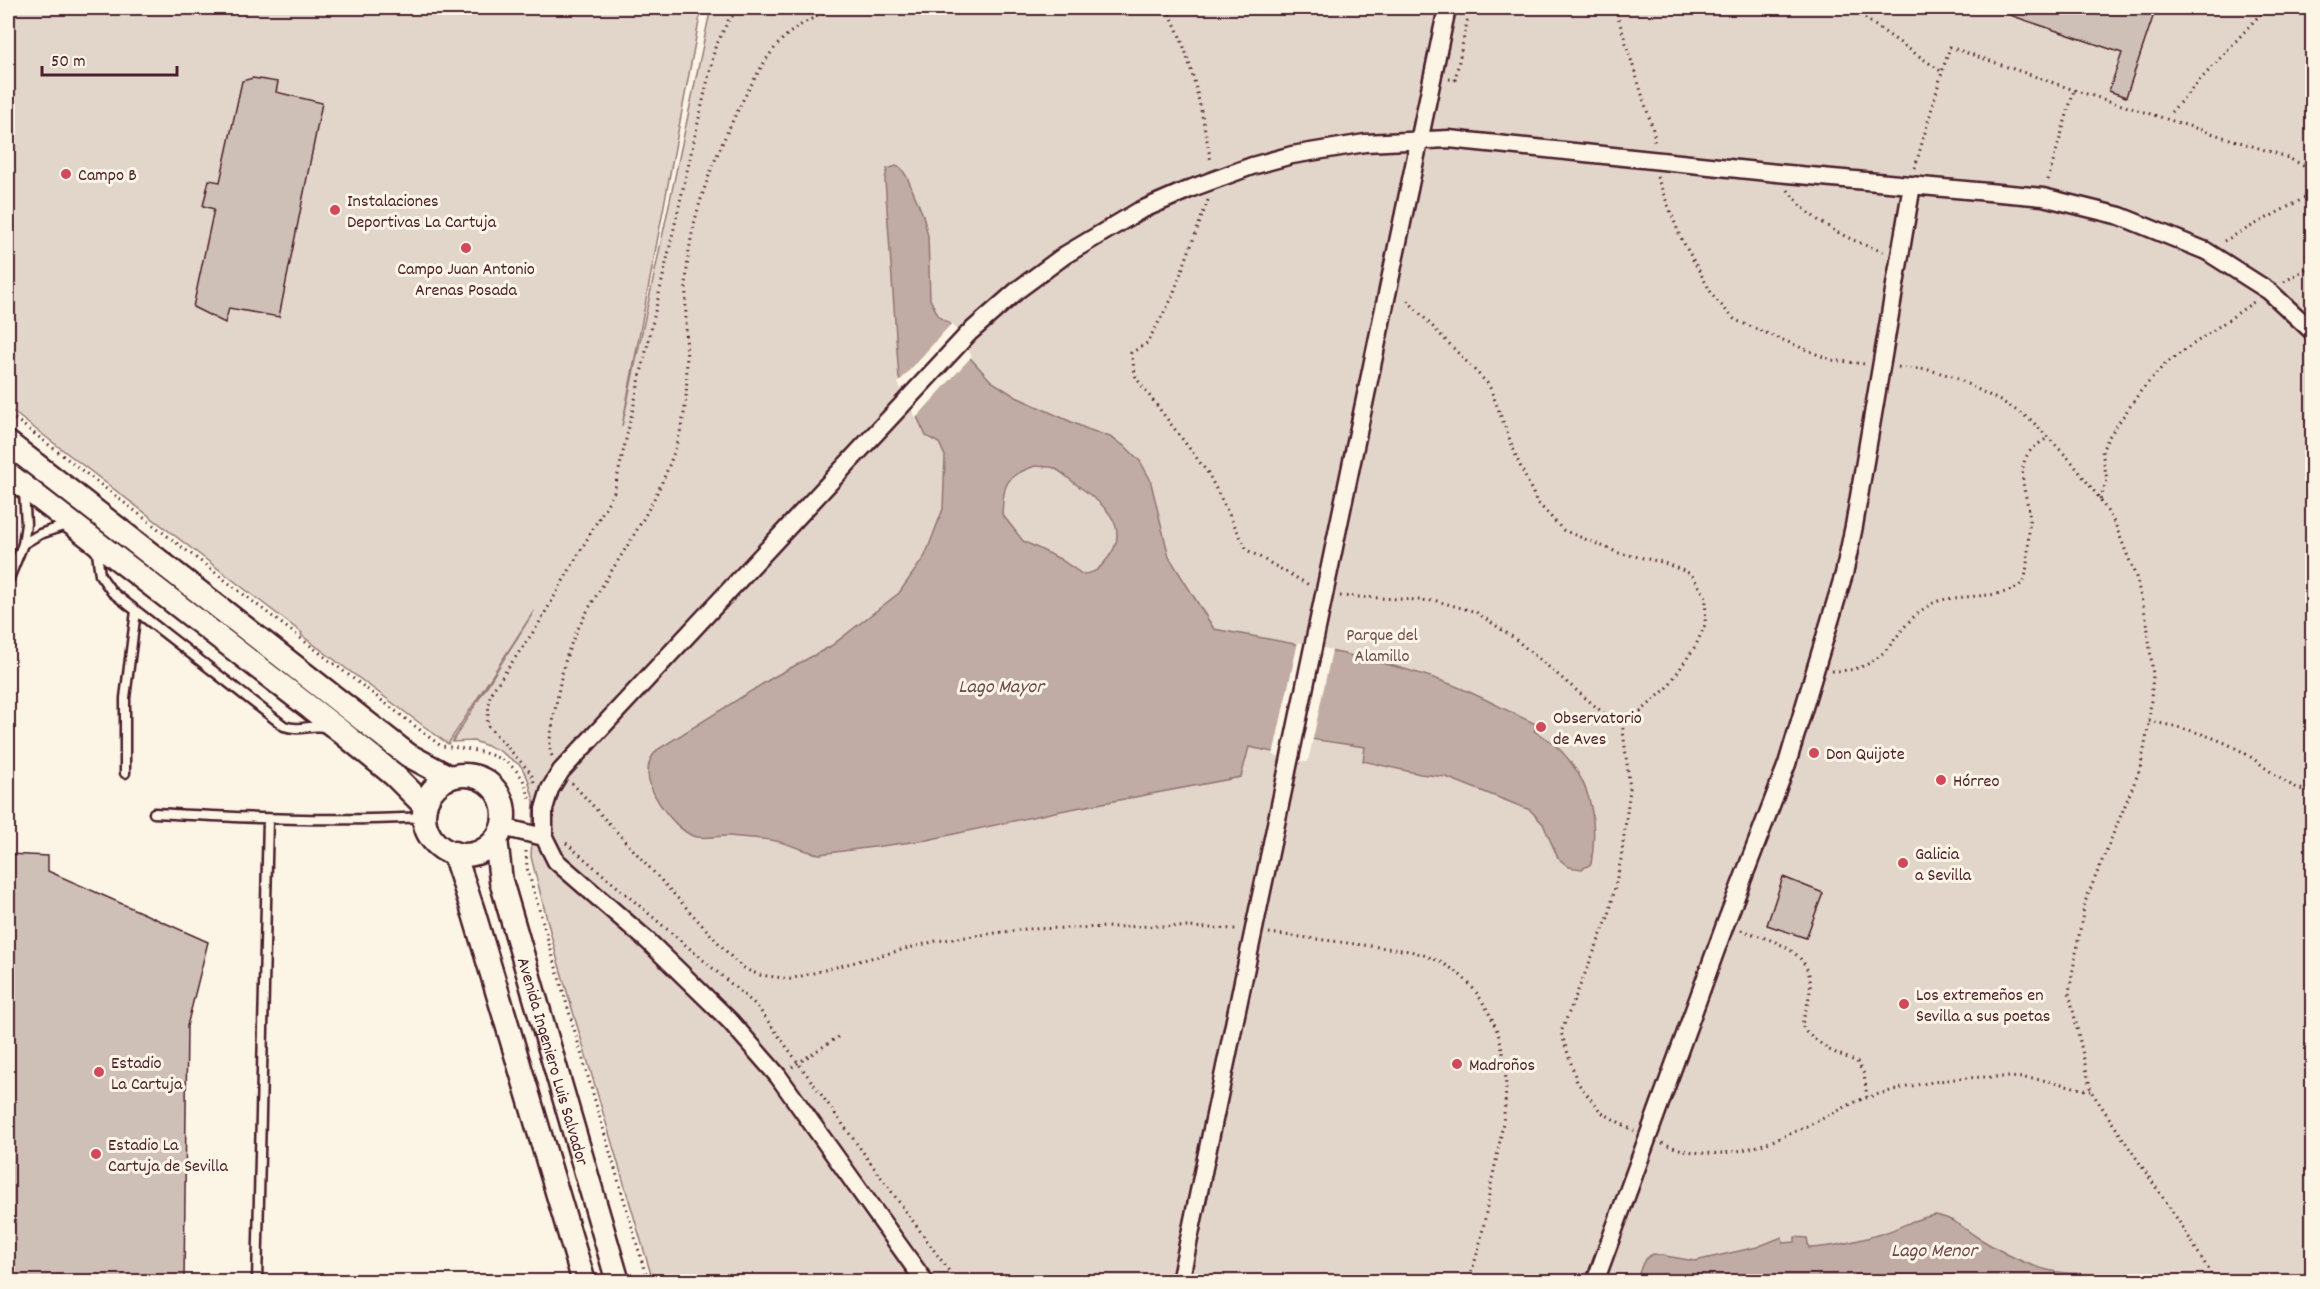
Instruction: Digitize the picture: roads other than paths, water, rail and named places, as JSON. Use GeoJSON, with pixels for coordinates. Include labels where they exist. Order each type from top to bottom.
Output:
{"type":"FeatureCollection","features":[{"type":"Feature","properties":{"kind":"street"},"geometry":{"type":"LineString","coordinates":[[1180,1281],[1326,595],[1447,8]]}},
{"type":"Feature","properties":{"kind":"street"},"geometry":{"type":"LineString","coordinates":[[925,1281],[778,1076],[730,1021],[648,940],[556,861],[544,837],[544,809],[550,789],[561,771],[969,333],[1019,289],[1101,231],[1139,211],[1215,180],[1292,154],[1365,142],[1449,139],[1777,173],[2043,197],[2120,216],[2206,251],[2269,291],[2313,331]]}},
{"type":"Feature","properties":{"kind":"street"},"geometry":{"type":"LineString","coordinates":[[1595,1281],[1786,764],[1816,670],[1846,564],[1865,470],[1912,185]]}},
{"type":"Feature","properties":{"kind":"street"},"geometry":{"type":"LineString","coordinates":[[8,443],[408,755],[449,777]]}},
{"type":"Feature","properties":{"kind":"street"},"geometry":{"type":"LineString","coordinates":[[16,480],[339,730],[394,775],[424,812]]}},
{"type":"Feature","properties":{"kind":"street"},"geometry":{"type":"LineString","coordinates":[[475,776],[487,781],[496,790],[502,802],[504,814],[499,833],[488,847],[466,855],[442,848],[433,840],[427,829],[424,812],[430,794],[438,784],[449,777],[475,776]]}},
{"type":"Feature","properties":{"kind":"street"},"geometry":{"type":"LineString","coordinates":[[499,833],[544,837]]}},
{"type":"Feature","properties":{"kind":"street","name":"Avenida Ingeniero Luis Salvador"},"geometry":{"type":"LineString","coordinates":[[499,833],[501,881],[618,1281]]}},
{"type":"Feature","properties":{"kind":"street","name":"Avenida Ingeniero Luis Salvador"},"geometry":{"type":"LineString","coordinates":[[454,853],[584,1281]]}},
{"type":"Feature","properties":{"kind":"lane"},"geometry":{"type":"LineString","coordinates":[[8,581],[23,544],[26,524],[16,480]]}},
{"type":"Feature","properties":{"kind":"lane"},"geometry":{"type":"LineString","coordinates":[[23,544],[40,534],[75,526],[97,553],[100,575],[112,592],[284,726],[302,730],[316,726],[339,730]]}},
{"type":"Feature","properties":{"kind":"lane"},"geometry":{"type":"LineString","coordinates":[[125,772],[125,698],[136,611]]}},
{"type":"Feature","properties":{"kind":"lane"},"geometry":{"type":"LineString","coordinates":[[154,813],[268,819],[371,820],[424,812]]}},
{"type":"Feature","properties":{"kind":"lane"},"geometry":{"type":"LineString","coordinates":[[257,1281],[268,819]]}},
{"type":"Feature","properties":{"kind":"water","name":"Lago Mayor"},"geometry":{"type":"Polygon","coordinates":[[[896,166],[901,168],[923,215],[928,236],[930,299],[939,317],[949,323],[971,359],[991,381],[1016,397],[1110,437],[1126,447],[1140,461],[1150,479],[1169,557],[1214,629],[1329,651],[1415,672],[1466,691],[1538,725],[1534,731],[1552,742],[1567,757],[1584,785],[1589,799],[1594,831],[1591,864],[1582,869],[1569,867],[1558,858],[1543,824],[1530,810],[1446,777],[1420,774],[1363,761],[1365,747],[1311,739],[1306,759],[1249,747],[1241,777],[1055,812],[927,840],[820,854],[770,840],[730,836],[697,837],[676,824],[660,804],[650,782],[648,771],[650,761],[657,750],[772,678],[831,646],[899,593],[925,556],[943,509],[945,456],[939,443],[926,436],[899,378],[885,180],[887,169],[896,166]],[[1035,466],[1017,473],[1008,482],[1005,488],[1002,514],[1023,541],[1060,559],[1082,574],[1094,572],[1105,562],[1115,546],[1116,525],[1111,516],[1095,499],[1060,472],[1052,467],[1035,466]]]}},
{"type":"Feature","properties":{"kind":"water","name":"Lago Menor"},"geometry":{"type":"Polygon","coordinates":[[[1936,1215],[1955,1222],[1997,1249],[2033,1266],[2063,1273],[2115,1276],[2135,1281],[1637,1281],[1644,1261],[1654,1254],[1695,1261],[1757,1247],[1782,1237],[1783,1243],[1795,1242],[1795,1237],[1807,1238],[1809,1248],[1829,1246],[1878,1235],[1936,1215]]]}},
{"type":"Feature","properties":{"kind":"place","name":"Campo B"},"geometry":{"type":"Point","coordinates":[66,174]}},
{"type":"Feature","properties":{"kind":"place","name":"Instalaciones Deportivas La Cartuja"},"geometry":{"type":"Point","coordinates":[335,210]}},
{"type":"Feature","properties":{"kind":"place","name":"Campo Juan Antonio Arenas Posada"},"geometry":{"type":"Point","coordinates":[466,248]}},
{"type":"Feature","properties":{"kind":"place","name":"Observatorio de Aves"},"geometry":{"type":"Point","coordinates":[1541,727]}},
{"type":"Feature","properties":{"kind":"place","name":"Don Quijote"},"geometry":{"type":"Point","coordinates":[1814,753]}},
{"type":"Feature","properties":{"kind":"place","name":"Hórreo"},"geometry":{"type":"Point","coordinates":[1941,780]}},
{"type":"Feature","properties":{"kind":"place","name":"Galicia a Sevilla"},"geometry":{"type":"Point","coordinates":[1903,863]}},
{"type":"Feature","properties":{"kind":"place","name":"Los extremeños en Sevilla a sus poetas"},"geometry":{"type":"Point","coordinates":[1904,1004]}},
{"type":"Feature","properties":{"kind":"place","name":"Madroños"},"geometry":{"type":"Point","coordinates":[1457,1064]}},
{"type":"Feature","properties":{"kind":"place","name":"Estadio La Cartuja"},"geometry":{"type":"Point","coordinates":[99,1072]}},
{"type":"Feature","properties":{"kind":"place","name":"Estadio La Cartuja de Sevilla"},"geometry":{"type":"Point","coordinates":[96,1154]}},
{"type":"Feature","properties":{"kind":"park label","name":"Parque del Alamillo"},"geometry":{"type":"Point","coordinates":[1382,644]}}]}
